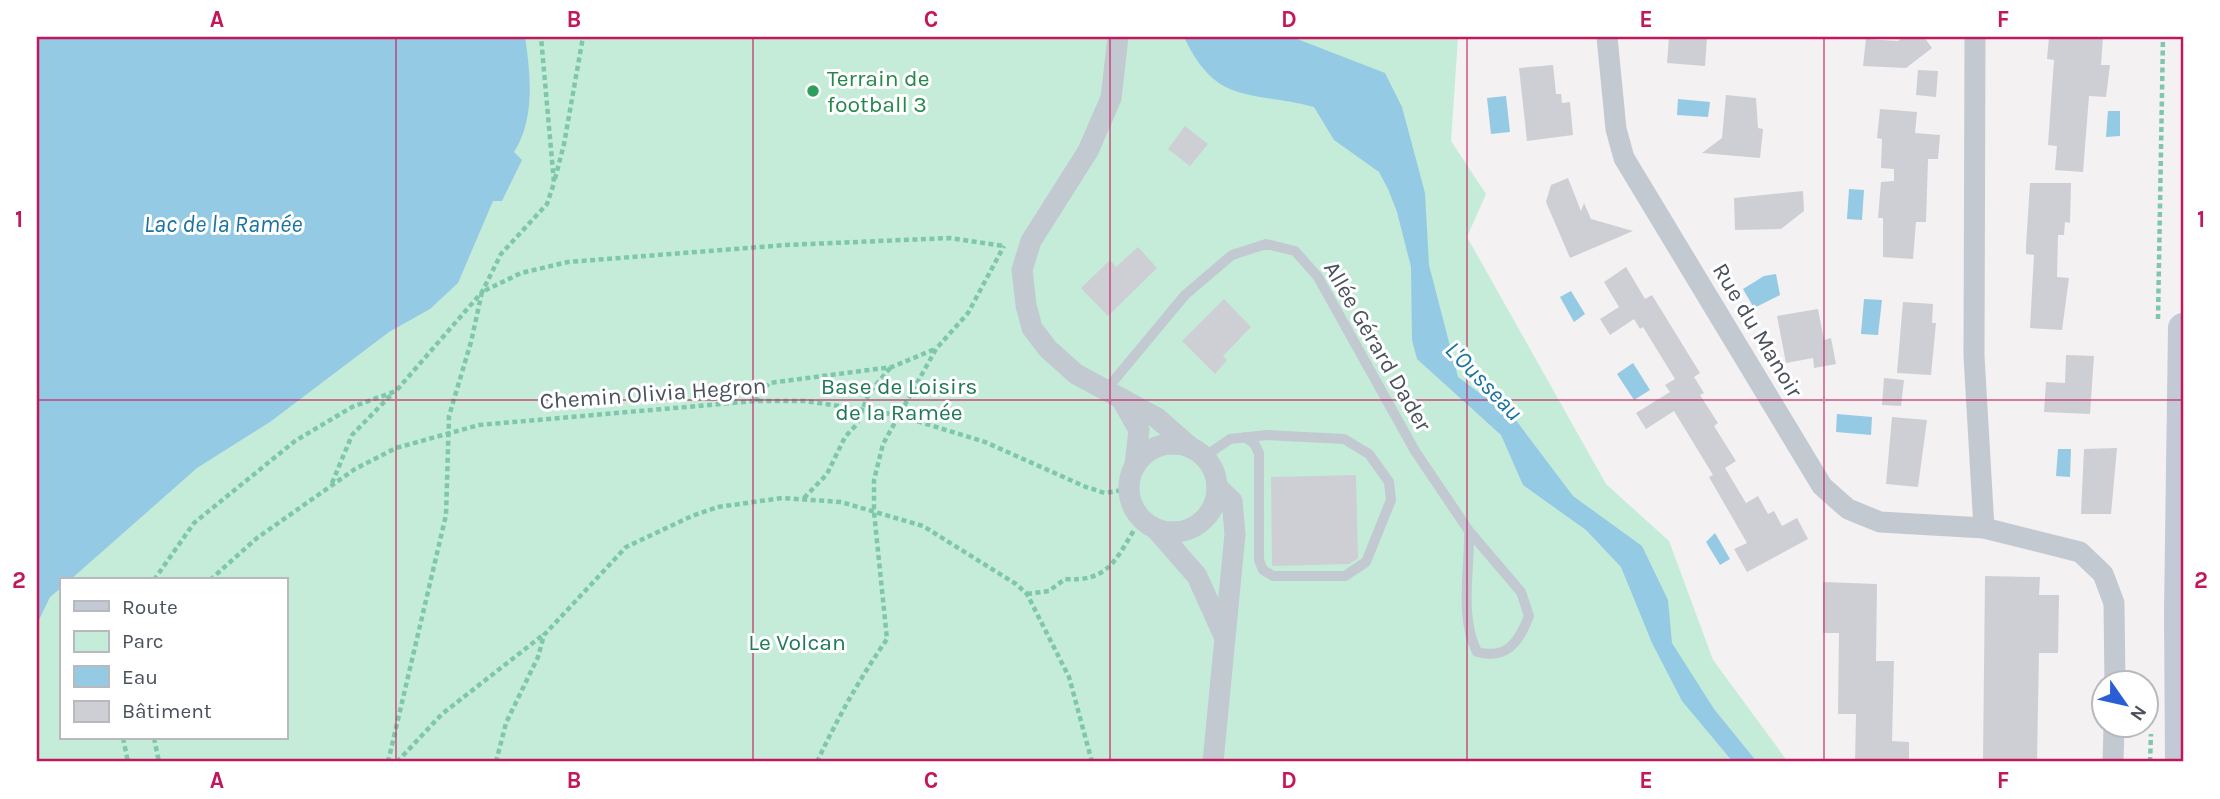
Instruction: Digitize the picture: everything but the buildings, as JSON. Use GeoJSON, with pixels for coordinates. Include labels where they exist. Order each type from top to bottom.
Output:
{"type":"FeatureCollection","features":[{"type":"Feature","properties":{"kind":"main road"},"geometry":{"type":"LineString","coordinates":[[2180,762],[2183,328]]}},
{"type":"Feature","properties":{"kind":"street"},"geometry":{"type":"LineString","coordinates":[[1118,37],[1111,98],[1088,151],[1031,241],[1023,270],[1032,328],[1048,349],[1076,374],[1157,418],[1197,452],[1215,474],[1217,487],[1211,511],[1193,528],[1181,532],[1148,523]]}},
{"type":"Feature","properties":{"kind":"street","name":"Rue du Manoir"},"geometry":{"type":"LineString","coordinates":[[1606,37],[1616,129],[1624,158],[1822,486],[1848,509],[1881,522],[1984,528],[2080,552],[2103,574],[2114,603],[2115,670]]}},
{"type":"Feature","properties":{"kind":"street"},"geometry":{"type":"LineString","coordinates":[[1975,37],[1974,356],[1984,528]]}},
{"type":"Feature","properties":{"kind":"street"},"geometry":{"type":"LineString","coordinates":[[1114,394],[1139,430],[1129,489],[1131,502],[1198,576],[1224,636]]}},
{"type":"Feature","properties":{"kind":"street"},"geometry":{"type":"LineString","coordinates":[[1135,465],[1153,448],[1166,444],[1197,452]]}},
{"type":"Feature","properties":{"kind":"street"},"geometry":{"type":"LineString","coordinates":[[1213,762],[1224,636],[1234,572],[1232,501],[1217,487]]}},
{"type":"Feature","properties":{"kind":"street"},"geometry":{"type":"LineString","coordinates":[[2113,762],[2114,740]]}},
{"type":"Feature","properties":{"kind":"lane","name":"Allée Gérard Dader"},"geometry":{"type":"LineString","coordinates":[[1114,394],[1185,295],[1233,255],[1266,244],[1295,251],[1318,277],[1415,451],[1469,531],[1521,592],[1529,616],[1522,632],[1509,649],[1493,656],[1477,652],[1469,637],[1469,531]]}},
{"type":"Feature","properties":{"kind":"lane"},"geometry":{"type":"LineString","coordinates":[[1197,452],[1230,439],[1245,437],[1267,435],[1344,439],[1369,454],[1389,482],[1391,500],[1366,562],[1345,576],[1273,576],[1263,570],[1259,560],[1259,453],[1254,443],[1245,437]]}},
{"type":"Feature","properties":{"kind":"path"},"geometry":{"type":"LineString","coordinates":[[541,37],[554,183]]}},
{"type":"Feature","properties":{"kind":"path"},"geometry":{"type":"LineString","coordinates":[[388,762],[446,515],[449,416],[471,342],[482,292],[501,254],[547,204],[564,144],[583,37]]}},
{"type":"Feature","properties":{"kind":"path"},"geometry":{"type":"LineString","coordinates":[[331,486],[352,435],[396,391],[482,292],[521,273],[568,262],[786,245],[950,238],[1004,246]]}},
{"type":"Feature","properties":{"kind":"path"},"geometry":{"type":"LineString","coordinates":[[817,762],[848,706],[857,683],[887,639],[874,512],[874,480],[883,444],[936,349],[968,313],[1009,239],[1031,241]]}},
{"type":"Feature","properties":{"kind":"path"},"geometry":{"type":"LineString","coordinates":[[755,401],[769,383],[892,367],[936,349]]}},
{"type":"Feature","properties":{"kind":"path"},"geometry":{"type":"LineString","coordinates":[[804,499],[827,474],[869,393],[892,367]]}},
{"type":"Feature","properties":{"kind":"path"},"geometry":{"type":"LineString","coordinates":[[155,578],[194,523],[295,441],[352,407],[396,391]]}},
{"type":"Feature","properties":{"kind":"path","name":"Chemin Olivia Hegron"},"geometry":{"type":"LineString","coordinates":[[212,578],[257,538],[331,486],[396,448],[450,431],[480,425],[755,401],[806,401],[897,415],[985,442],[1086,487],[1105,493],[1129,489]]}},
{"type":"Feature","properties":{"kind":"path"},"geometry":{"type":"LineString","coordinates":[[397,762],[442,714],[544,635],[626,547],[692,516],[718,508],[757,500],[804,499],[841,502],[923,526],[989,565],[1027,594],[1069,677],[1092,762]]}},
{"type":"Feature","properties":{"kind":"path"},"geometry":{"type":"LineString","coordinates":[[1027,594],[1049,591],[1065,579],[1086,580],[1104,572],[1148,523]]}},
{"type":"Feature","properties":{"kind":"path"},"geometry":{"type":"LineString","coordinates":[[496,762],[506,723],[538,657],[544,635]]}},
{"type":"Feature","properties":{"kind":"path"},"geometry":{"type":"LineString","coordinates":[[123,740],[128,762]]}},
{"type":"Feature","properties":{"kind":"path"},"geometry":{"type":"LineString","coordinates":[[154,740],[159,762]]}},
{"type":"Feature","properties":{"kind":"green space","name":"Base de Loisirs de la Ramée"},"geometry":{"type":"Polygon","coordinates":[[[37,37],[1458,37],[1451,141],[1486,194],[1467,237],[1606,484],[1669,541],[1713,660],[1788,762],[37,762],[37,37]]]}},
{"type":"Feature","properties":{"kind":"water","name":"Lac de la Ramée"},"geometry":{"type":"Polygon","coordinates":[[[37,37],[525,37],[530,96],[521,139],[514,152],[522,160],[502,201],[493,201],[458,283],[430,309],[389,332],[270,422],[197,468],[72,578],[60,578],[60,589],[50,597],[37,624],[37,37]]]}},
{"type":"Feature","properties":{"kind":"water"},"geometry":{"type":"Polygon","coordinates":[[[1184,37],[1292,37],[1385,73],[1402,107],[1425,193],[1429,265],[1458,377],[1515,419],[1573,496],[1642,546],[1668,600],[1672,643],[1714,709],[1757,762],[1733,762],[1682,701],[1652,643],[1621,567],[1586,530],[1523,485],[1501,435],[1417,359],[1412,340],[1411,267],[1397,212],[1379,172],[1334,140],[1314,107],[1254,96],[1223,85],[1209,75],[1196,59],[1184,37]]]}},
{"type":"Feature","properties":{"kind":"water"},"geometry":{"type":"Polygon","coordinates":[[[1506,96],[1510,132],[1491,134],[1487,98],[1506,96]]]}},
{"type":"Feature","properties":{"kind":"water"},"geometry":{"type":"Polygon","coordinates":[[[1678,99],[1710,102],[1708,117],[1677,115],[1678,99]]]}},
{"type":"Feature","properties":{"kind":"water"},"geometry":{"type":"Polygon","coordinates":[[[2108,111],[2120,111],[2120,136],[2106,137],[2108,111]]]}},
{"type":"Feature","properties":{"kind":"water"},"geometry":{"type":"Polygon","coordinates":[[[1849,189],[1864,190],[1862,220],[1847,219],[1849,189]]]}},
{"type":"Feature","properties":{"kind":"water"},"geometry":{"type":"Polygon","coordinates":[[[1776,274],[1780,295],[1754,308],[1743,289],[1764,276],[1776,274]]]}},
{"type":"Feature","properties":{"kind":"water"},"geometry":{"type":"Polygon","coordinates":[[[1571,291],[1585,314],[1574,322],[1560,297],[1571,291]]]}},
{"type":"Feature","properties":{"kind":"water"},"geometry":{"type":"Polygon","coordinates":[[[1864,299],[1882,300],[1878,335],[1861,334],[1864,299]]]}},
{"type":"Feature","properties":{"kind":"water"},"geometry":{"type":"Polygon","coordinates":[[[1633,363],[1650,390],[1634,400],[1617,374],[1633,363]]]}},
{"type":"Feature","properties":{"kind":"water"},"geometry":{"type":"Polygon","coordinates":[[[1837,414],[1872,417],[1871,435],[1836,432],[1837,414]]]}},
{"type":"Feature","properties":{"kind":"water"},"geometry":{"type":"Polygon","coordinates":[[[2058,449],[2071,449],[2070,477],[2056,476],[2058,449]]]}},
{"type":"Feature","properties":{"kind":"water"},"geometry":{"type":"Polygon","coordinates":[[[1715,533],[1730,559],[1720,565],[1706,542],[1715,533]]]}},
{"type":"Feature","properties":{"kind":"place","name":"Terrain de football 3"},"geometry":{"type":"Point","coordinates":[813,91]}},
{"type":"Feature","properties":{"kind":"water label","name":"L'Ousseau"},"geometry":{"type":"Point","coordinates":[1484,381]}},
{"type":"Feature","properties":{"kind":"park label","name":"Le Volcan"},"geometry":{"type":"Point","coordinates":[797,642]}}]}
